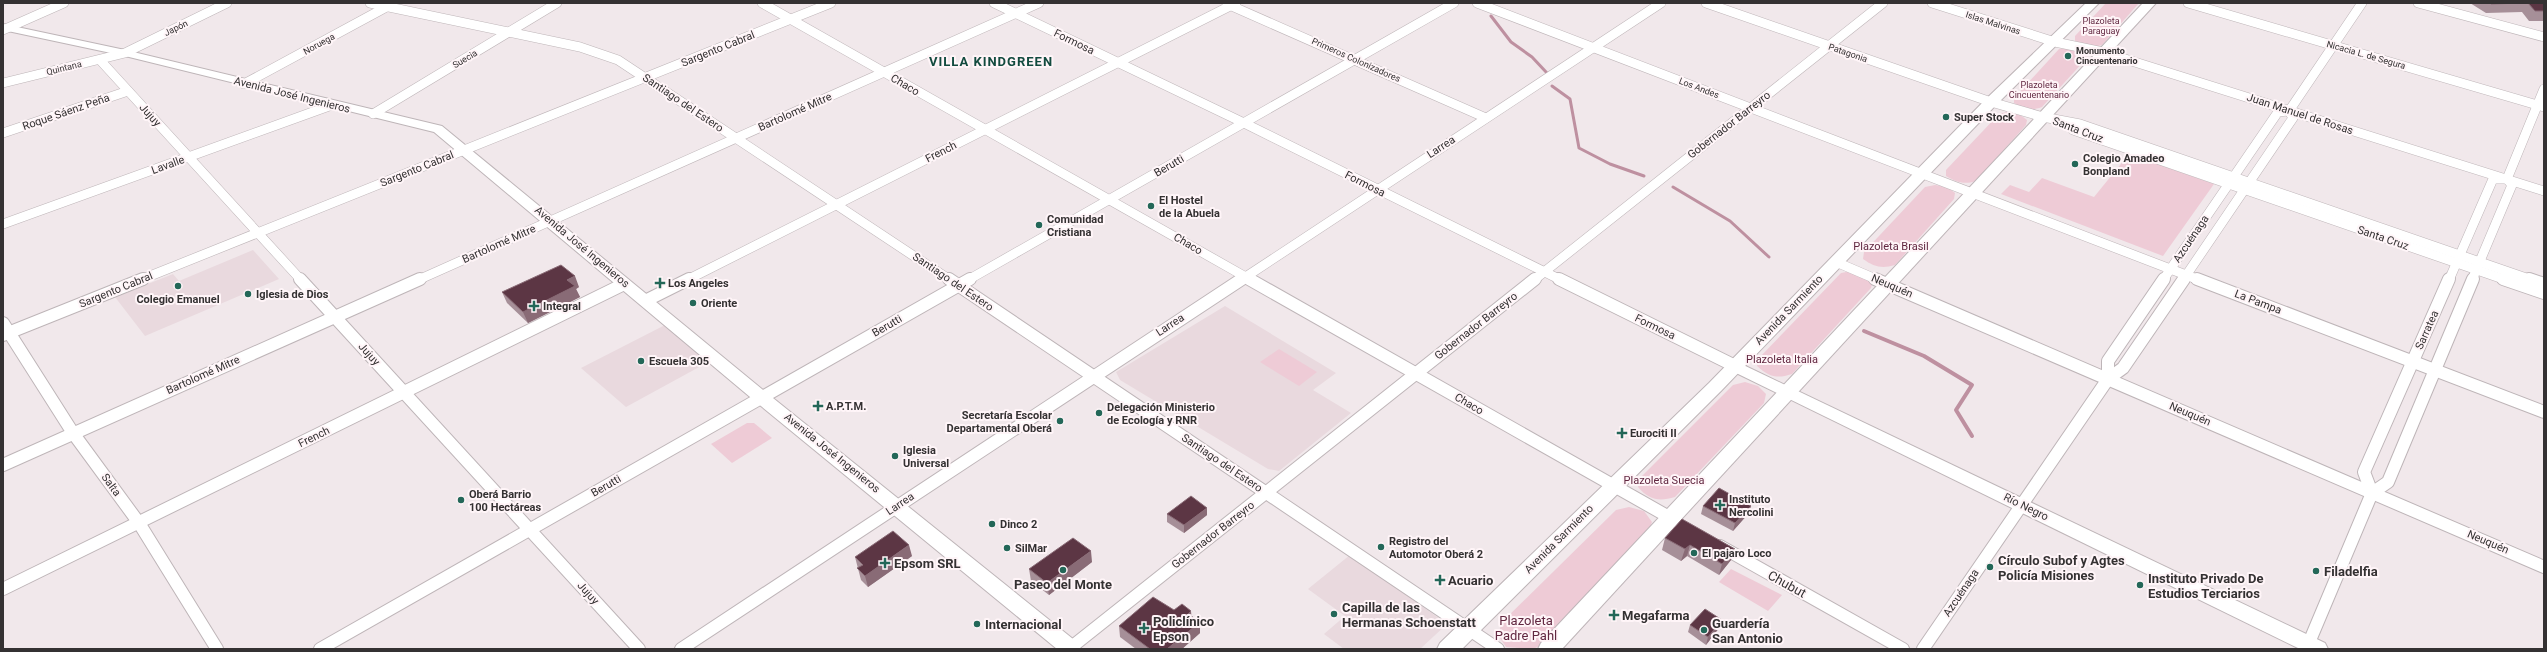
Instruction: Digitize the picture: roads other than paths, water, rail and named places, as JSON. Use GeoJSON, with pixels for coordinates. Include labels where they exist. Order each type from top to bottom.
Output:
{"type":"FeatureCollection","features":[{"type":"Feature","properties":{"kind":"main road","name":"Avenida Sarmiento"},"geometry":{"type":"LineString","coordinates":[[1448,649],[1735,366],[1991,102],[2055,42],[2093,3]]}},
{"type":"Feature","properties":{"kind":"main road"},"geometry":{"type":"LineString","coordinates":[[1549,649],[1678,522],[1788,392],[2150,3]]}},
{"type":"Feature","properties":{"kind":"main road","name":"Avenida José Ingenieros"},"geometry":{"type":"LineString","coordinates":[[5,28],[125,53],[332,106],[438,129],[466,150],[624,284],[646,300],[762,398],[898,506],[1070,649]]}},
{"type":"Feature","properties":{"kind":"main road","name":"Río Negro"},"geometry":{"type":"LineString","coordinates":[[1735,366],[2313,647]]}},
{"type":"Feature","properties":{"kind":"street"},"geometry":{"type":"LineString","coordinates":[[5,28],[64,3]]}},
{"type":"Feature","properties":{"kind":"street","name":"Japón"},"geometry":{"type":"LineString","coordinates":[[125,53],[227,3]]}},
{"type":"Feature","properties":{"kind":"street","name":"Santiago del Estero"},"geometry":{"type":"LineString","coordinates":[[370,3],[390,5],[510,32],[592,51],[618,60],[1094,376],[1498,649]]}},
{"type":"Feature","properties":{"kind":"street","name":"Suecia"},"geometry":{"type":"LineString","coordinates":[[373,114],[557,3]]}},
{"type":"Feature","properties":{"kind":"street","name":"Chaco"},"geometry":{"type":"LineString","coordinates":[[762,3],[985,130],[1110,199],[1612,486],[1678,522]]}},
{"type":"Feature","properties":{"kind":"street","name":"Sargento Cabral"},"geometry":{"type":"LineString","coordinates":[[5,330],[258,233],[831,3]]}},
{"type":"Feature","properties":{"kind":"street","name":"Formosa"},"geometry":{"type":"LineString","coordinates":[[994,3],[1244,123],[1735,366]]}},
{"type":"Feature","properties":{"kind":"street","name":"Bartolomé Mitre"},"geometry":{"type":"LineString","coordinates":[[3,465],[1039,3]]}},
{"type":"Feature","properties":{"kind":"street","name":"Berutti"},"geometry":{"type":"LineString","coordinates":[[320,649],[1454,3]]}},
{"type":"Feature","properties":{"kind":"street","name":"Los Andes"},"geometry":{"type":"LineString","coordinates":[[1477,3],[1972,193]]}},
{"type":"Feature","properties":{"kind":"street","name":"Larrea"},"geometry":{"type":"LineString","coordinates":[[681,649],[1660,3]]}},
{"type":"Feature","properties":{"kind":"street","name":"Patagonia"},"geometry":{"type":"LineString","coordinates":[[1706,3],[1991,102],[2043,117]]}},
{"type":"Feature","properties":{"kind":"street","name":"Gobernador Barreyro"},"geometry":{"type":"LineString","coordinates":[[1070,649],[1883,3]]}},
{"type":"Feature","properties":{"kind":"street","name":"Islas Malvinas"},"geometry":{"type":"LineString","coordinates":[[1932,3],[2055,42]]}},
{"type":"Feature","properties":{"kind":"street","name":"Nicacia L. de Segura"},"geometry":{"type":"LineString","coordinates":[[2188,3],[2541,106]]}},
{"type":"Feature","properties":{"kind":"street","name":"Azcuénaga"},"geometry":{"type":"LineString","coordinates":[[2289,111],[2362,3]]}},
{"type":"Feature","properties":{"kind":"street"},"geometry":{"type":"LineString","coordinates":[[2418,3],[2544,37]]}},
{"type":"Feature","properties":{"kind":"street","name":"Primeros Colonizadores"},"geometry":{"type":"LineString","coordinates":[[1231,4],[1486,118]]}},
{"type":"Feature","properties":{"kind":"street","name":"French"},"geometry":{"type":"LineString","coordinates":[[646,300],[985,130],[1231,4]]}},
{"type":"Feature","properties":{"kind":"street","name":"Noruega"},"geometry":{"type":"LineString","coordinates":[[244,84],[390,5]]}},
{"type":"Feature","properties":{"kind":"street","name":"Juan Manuel de Rosas"},"geometry":{"type":"LineString","coordinates":[[2055,42],[2103,52],[2544,191]]}},
{"type":"Feature","properties":{"kind":"street","name":"Quintana"},"geometry":{"type":"LineString","coordinates":[[3,83],[125,53]]}},
{"type":"Feature","properties":{"kind":"street","name":"Jujuy"},"geometry":{"type":"LineString","coordinates":[[100,60],[639,649]]}},
{"type":"Feature","properties":{"kind":"street","name":"Sarratea"},"geometry":{"type":"LineString","coordinates":[[2506,180],[2541,106],[2544,89]]}},
{"type":"Feature","properties":{"kind":"street","name":"Roque Sáenz Peña"},"geometry":{"type":"LineString","coordinates":[[3,133],[128,91]]}},
{"type":"Feature","properties":{"kind":"street","name":"Lavalle"},"geometry":{"type":"LineString","coordinates":[[3,224],[332,106]]}},
{"type":"Feature","properties":{"kind":"street","name":"Azcuénaga"},"geometry":{"type":"LineString","coordinates":[[2108,379],[2108,361],[2278,112],[2289,111]]}},
{"type":"Feature","properties":{"kind":"street","name":"Azcuénaga"},"geometry":{"type":"LineString","coordinates":[[1923,649],[2108,379],[2123,368],[2247,186],[2293,118],[2289,111]]}},
{"type":"Feature","properties":{"kind":"street","name":"Santa Cruz"},"geometry":{"type":"LineString","coordinates":[[2043,117],[2073,130],[2231,180],[2478,266],[2544,293]]}},
{"type":"Feature","properties":{"kind":"street","name":"Sarratea"},"geometry":{"type":"LineString","coordinates":[[2493,179],[2506,180],[2512,185],[2388,482],[2372,493],[2364,472],[2493,179]]}},
{"type":"Feature","properties":{"kind":"street","name":"La Pampa"},"geometry":{"type":"LineString","coordinates":[[1972,193],[2544,412]]}},
{"type":"Feature","properties":{"kind":"street","name":"Neuquén"},"geometry":{"type":"LineString","coordinates":[[1836,262],[2544,567]]}},
{"type":"Feature","properties":{"kind":"street","name":"Santa Cruz"},"geometry":{"type":"LineString","coordinates":[[2478,266],[2544,284]]}},
{"type":"Feature","properties":{"kind":"street","name":"French"},"geometry":{"type":"LineString","coordinates":[[3,589],[624,284]]}},
{"type":"Feature","properties":{"kind":"street","name":"Salta"},"geometry":{"type":"LineString","coordinates":[[5,330],[73,433],[138,523],[217,649]]}},
{"type":"Feature","properties":{"kind":"street"},"geometry":{"type":"LineString","coordinates":[[2313,647],[2372,493]]}},
{"type":"Feature","properties":{"kind":"street","name":"Chubut"},"geometry":{"type":"LineString","coordinates":[[1705,537],[1903,649]]}},
{"type":"Feature","properties":{"kind":"waterway"},"geometry":{"type":"LineString","coordinates":[[1491,16],[1511,42],[1532,57],[1547,73]]}},
{"type":"Feature","properties":{"kind":"waterway"},"geometry":{"type":"LineString","coordinates":[[1552,86],[1570,99],[1579,148],[1610,164],[1644,176]]}},
{"type":"Feature","properties":{"kind":"waterway"},"geometry":{"type":"LineString","coordinates":[[1673,187],[1730,221],[1769,257]]}},
{"type":"Feature","properties":{"kind":"waterway"},"geometry":{"type":"LineString","coordinates":[[1864,331],[1924,356],[1972,385],[1956,410],[1972,436]]}},
{"type":"Feature","properties":{"kind":"place","name":"Monumento Cincuentenario"},"geometry":{"type":"Point","coordinates":[2068,56]}},
{"type":"Feature","properties":{"kind":"place","name":"Super Stock"},"geometry":{"type":"Point","coordinates":[1946,117]}},
{"type":"Feature","properties":{"kind":"place","name":"Colegio Amadeo Bonpland"},"geometry":{"type":"Point","coordinates":[2075,164]}},
{"type":"Feature","properties":{"kind":"place","name":"El Hostel de la Abuela"},"geometry":{"type":"Point","coordinates":[1151,206]}},
{"type":"Feature","properties":{"kind":"place","name":"Comunidad Cristiana"},"geometry":{"type":"Point","coordinates":[1039,225]}},
{"type":"Feature","properties":{"kind":"place","name":"Los Angeles"},"geometry":{"type":"Point","coordinates":[660,283]}},
{"type":"Feature","properties":{"kind":"place","name":"Colegio Emanuel"},"geometry":{"type":"Point","coordinates":[178,286]}},
{"type":"Feature","properties":{"kind":"place","name":"Iglesia de Dios"},"geometry":{"type":"Point","coordinates":[248,294]}},
{"type":"Feature","properties":{"kind":"place","name":"Oriente"},"geometry":{"type":"Point","coordinates":[693,303]}},
{"type":"Feature","properties":{"kind":"place","name":"Integral"},"geometry":{"type":"Point","coordinates":[534,306]}},
{"type":"Feature","properties":{"kind":"place","name":"Escuela 305"},"geometry":{"type":"Point","coordinates":[641,361]}},
{"type":"Feature","properties":{"kind":"place","name":"A.P.T.M."},"geometry":{"type":"Point","coordinates":[818,406]}},
{"type":"Feature","properties":{"kind":"place","name":"Delegación Ministerio de Ecología y RNR"},"geometry":{"type":"Point","coordinates":[1099,413]}},
{"type":"Feature","properties":{"kind":"place","name":"Secretaría Escolar Departamental Oberá"},"geometry":{"type":"Point","coordinates":[1060,421]}},
{"type":"Feature","properties":{"kind":"place","name":"Eurociti II"},"geometry":{"type":"Point","coordinates":[1622,433]}},
{"type":"Feature","properties":{"kind":"place","name":"Iglesia Universal"},"geometry":{"type":"Point","coordinates":[895,456]}},
{"type":"Feature","properties":{"kind":"place","name":"Oberá Barrio 100 Hectáreas"},"geometry":{"type":"Point","coordinates":[461,500]}},
{"type":"Feature","properties":{"kind":"place","name":"Instituto Nercolini"},"geometry":{"type":"Point","coordinates":[1720,505]}},
{"type":"Feature","properties":{"kind":"place","name":"Dinco 2"},"geometry":{"type":"Point","coordinates":[992,524]}},
{"type":"Feature","properties":{"kind":"place","name":"Registro del Automotor Oberá 2"},"geometry":{"type":"Point","coordinates":[1381,547]}},
{"type":"Feature","properties":{"kind":"place","name":"SilMar"},"geometry":{"type":"Point","coordinates":[1007,548]}},
{"type":"Feature","properties":{"kind":"place","name":"El pajaro Loco"},"geometry":{"type":"Point","coordinates":[1694,553]}},
{"type":"Feature","properties":{"kind":"place","name":"Epsom SRL"},"geometry":{"type":"Point","coordinates":[885,563]}},
{"type":"Feature","properties":{"kind":"place","name":"Círculo Subof y Agtes Policía Misiones"},"geometry":{"type":"Point","coordinates":[1990,567]}},
{"type":"Feature","properties":{"kind":"place","name":"Paseo del Monte"},"geometry":{"type":"Point","coordinates":[1063,570]}},
{"type":"Feature","properties":{"kind":"place","name":"Filadelfia"},"geometry":{"type":"Point","coordinates":[2316,571]}},
{"type":"Feature","properties":{"kind":"place","name":"Acuario"},"geometry":{"type":"Point","coordinates":[1440,580]}},
{"type":"Feature","properties":{"kind":"place","name":"Instituto Privado De Estudios Terciarios"},"geometry":{"type":"Point","coordinates":[2140,585]}},
{"type":"Feature","properties":{"kind":"place","name":"Capilla de las Hermanas Schoenstatt"},"geometry":{"type":"Point","coordinates":[1334,614]}},
{"type":"Feature","properties":{"kind":"place","name":"Megafarma"},"geometry":{"type":"Point","coordinates":[1614,615]}},
{"type":"Feature","properties":{"kind":"place","name":"Internacional"},"geometry":{"type":"Point","coordinates":[977,624]}},
{"type":"Feature","properties":{"kind":"place","name":"Policlínico Epson"},"geometry":{"type":"Point","coordinates":[1144,628]}},
{"type":"Feature","properties":{"kind":"place","name":"Guardería San Antonio"},"geometry":{"type":"Point","coordinates":[1704,630]}},
{"type":"Feature","properties":{"kind":"district","name":"VILLA KINDGREEN"},"geometry":{"type":"Point","coordinates":[991,61]}},
{"type":"Feature","properties":{"kind":"park label","name":"Plazoleta Paraguay"},"geometry":{"type":"Point","coordinates":[2101,26]}},
{"type":"Feature","properties":{"kind":"park label","name":"Plazoleta Cincuentenario"},"geometry":{"type":"Point","coordinates":[2039,90]}},
{"type":"Feature","properties":{"kind":"park label","name":"Plazoleta Brasil"},"geometry":{"type":"Point","coordinates":[1891,246]}},
{"type":"Feature","properties":{"kind":"park label","name":"Plazoleta Italia"},"geometry":{"type":"Point","coordinates":[1782,359]}},
{"type":"Feature","properties":{"kind":"park label","name":"Plazoleta Suecia"},"geometry":{"type":"Point","coordinates":[1664,480]}},
{"type":"Feature","properties":{"kind":"park label","name":"Plazoleta Padre Pahl"},"geometry":{"type":"Point","coordinates":[1526,628]}}]}
